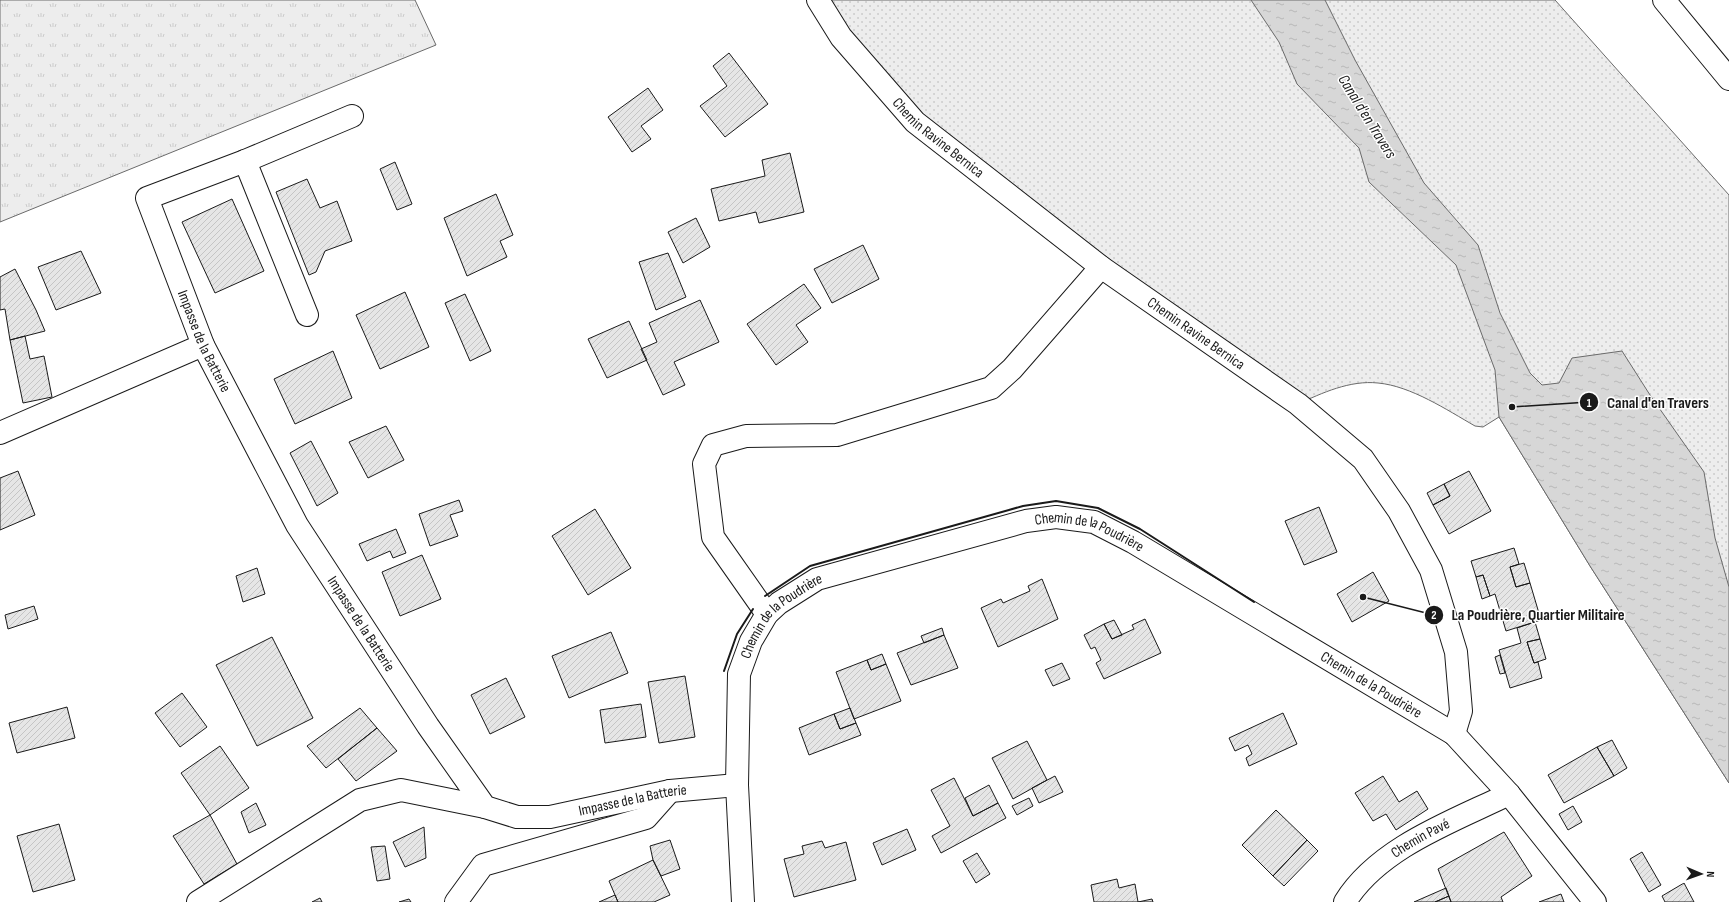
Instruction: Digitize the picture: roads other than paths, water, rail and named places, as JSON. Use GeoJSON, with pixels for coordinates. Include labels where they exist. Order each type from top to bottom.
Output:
{"type":"FeatureCollection","features":[{"type":"Feature","properties":{"kind":"main road","name":"Chemin Ravine Bernica"},"geometry":{"type":"LineString","coordinates":[[818,0],[840,37],[915,122],[1101,267],[1298,404],[1363,459],[1399,511],[1432,570],[1456,652],[1460,711],[1454,734]]}},
{"type":"Feature","properties":{"kind":"main road"},"geometry":{"type":"LineString","coordinates":[[1664,0],[1729,79]]}},
{"type":"Feature","properties":{"kind":"main road"},"geometry":{"type":"LineString","coordinates":[[1675,0],[1729,57]]}},
{"type":"Feature","properties":{"kind":"main road"},"geometry":{"type":"LineString","coordinates":[[307,315],[245,161],[352,116]]}},
{"type":"Feature","properties":{"kind":"main road","name":"Impasse de la Batterie"},"geometry":{"type":"LineString","coordinates":[[245,161],[147,198],[203,345],[297,525],[428,726],[485,807],[517,817],[550,817],[670,791],[737,785]]}},
{"type":"Feature","properties":{"kind":"main road"},"geometry":{"type":"LineString","coordinates":[[767,614],[713,537],[704,464],[713,445],[746,436],[837,435],[991,388],[1012,369],[1101,267]]}},
{"type":"Feature","properties":{"kind":"main road"},"geometry":{"type":"LineString","coordinates":[[0,433],[203,345]]}},
{"type":"Feature","properties":{"kind":"main road","name":"Chemin de la Poudrière"},"geometry":{"type":"LineString","coordinates":[[743,902],[737,785],[739,674],[751,641],[767,614],[779,603],[817,579],[1026,521],[1056,517],[1094,522],[1140,546],[1454,734],[1509,794],[1595,902]]}},
{"type":"Feature","properties":{"kind":"main road"},"geometry":{"type":"LineString","coordinates":[[198,902],[360,800],[401,790],[485,807]]}},
{"type":"Feature","properties":{"kind":"main road"},"geometry":{"type":"LineString","coordinates":[[456,902],[483,865],[646,818],[670,791]]}},
{"type":"Feature","properties":{"kind":"main road","name":"Chemin Pavé"},"geometry":{"type":"LineString","coordinates":[[1345,902],[1372,870],[1403,846],[1509,794]]}},
{"type":"Feature","properties":{"kind":"water"},"geometry":{"type":"Polygon","coordinates":[[[1251,0],[1325,0],[1355,60],[1424,183],[1478,245],[1500,313],[1530,373],[1542,385],[1559,383],[1572,358],[1622,351],[1650,395],[1704,472],[1715,538],[1729,587],[1729,783],[1590,566],[1499,417],[1495,370],[1456,265],[1369,182],[1359,148],[1297,84],[1279,42],[1251,0]]]}},
{"type":"Feature","properties":{"kind":"place","name":"Canal d'en Travers"},"geometry":{"type":"Point","coordinates":[1512,407]}},
{"type":"Feature","properties":{"kind":"place","name":"La Poudrière, Quartier Militaire"},"geometry":{"type":"Point","coordinates":[1363,597]}}]}
